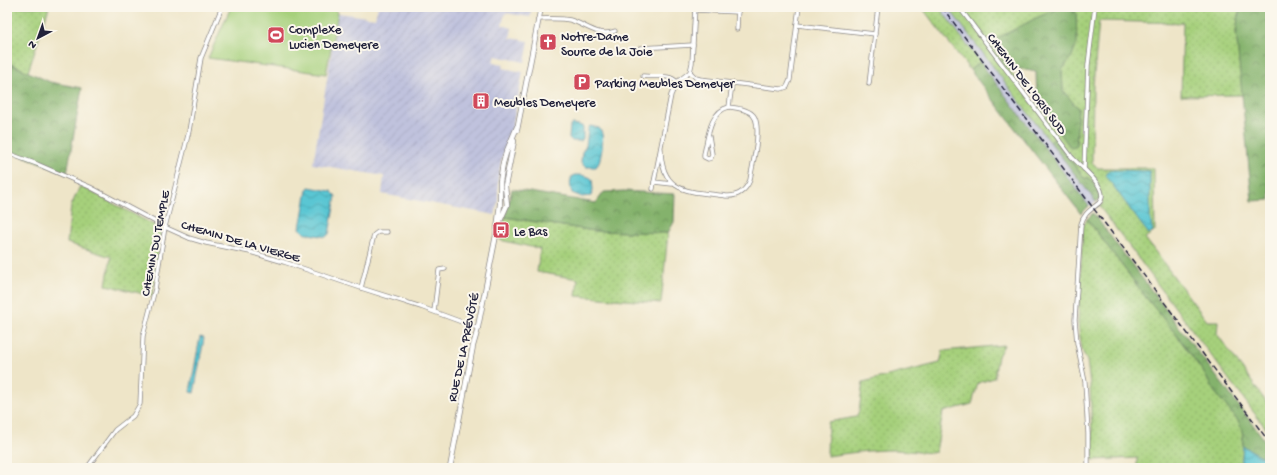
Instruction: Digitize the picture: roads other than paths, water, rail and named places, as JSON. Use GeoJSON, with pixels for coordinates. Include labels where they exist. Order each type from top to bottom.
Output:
{"type":"FeatureCollection","features":[{"type":"Feature","properties":{"kind":"street","name":"CHEMIN DU TEMPLE"},"geometry":{"type":"LineString","coordinates":[[87,468],[115,430],[132,418],[140,404],[144,336],[155,289],[165,227],[189,131],[200,62],[222,7]]}},
{"type":"Feature","properties":{"kind":"street","name":"RUE DE LA PRÉVÔTÉ"},"geometry":{"type":"LineString","coordinates":[[450,468],[497,230],[507,206],[505,186],[541,7]]}},
{"type":"Feature","properties":{"kind":"street"},"geometry":{"type":"LineString","coordinates":[[690,72],[698,78],[732,84],[781,89],[787,87],[790,80],[799,7]]}},
{"type":"Feature","properties":{"kind":"street"},"geometry":{"type":"LineString","coordinates":[[869,84],[878,7]]}},
{"type":"Feature","properties":{"kind":"street","name":"CHEMIN DE L'ORIS SUD"},"geometry":{"type":"LineString","coordinates":[[959,7],[1071,156],[1098,184],[1102,192],[1100,202],[1083,217],[1080,227],[1075,312],[1077,343],[1085,382],[1088,468]]}},
{"type":"Feature","properties":{"kind":"street"},"geometry":{"type":"LineString","coordinates":[[1084,169],[1088,65],[1094,7]]}},
{"type":"Feature","properties":{"kind":"street"},"geometry":{"type":"LineString","coordinates":[[653,189],[672,95],[677,82],[690,72],[692,67],[695,8],[738,9],[737,29]]}},
{"type":"Feature","properties":{"kind":"street"},"geometry":{"type":"LineString","coordinates":[[538,19],[570,20],[605,34],[615,31]]}},
{"type":"Feature","properties":{"kind":"street"},"geometry":{"type":"LineString","coordinates":[[797,25],[875,34]]}},
{"type":"Feature","properties":{"kind":"street"},"geometry":{"type":"LineString","coordinates":[[640,48],[693,45]]}},
{"type":"Feature","properties":{"kind":"street"},"geometry":{"type":"LineString","coordinates":[[643,76],[653,78],[669,77],[677,82]]}},
{"type":"Feature","properties":{"kind":"street"},"geometry":{"type":"LineString","coordinates":[[729,107],[732,84]]}},
{"type":"Feature","properties":{"kind":"street"},"geometry":{"type":"LineString","coordinates":[[654,182],[673,184],[688,190],[729,197],[739,194],[746,188],[750,180],[758,125],[754,116],[749,112],[729,107],[714,116],[704,155],[708,160],[712,156],[709,136]]}},
{"type":"Feature","properties":{"kind":"street"},"geometry":{"type":"LineString","coordinates":[[661,149],[663,171],[673,184]]}},
{"type":"Feature","properties":{"kind":"street","name":"CHEMIN DE LA VIERGE"},"geometry":{"type":"LineString","coordinates":[[7,153],[90,187],[165,227],[189,238],[264,256],[434,311],[478,328]]}},
{"type":"Feature","properties":{"kind":"street"},"geometry":{"type":"LineString","coordinates":[[361,288],[374,235],[378,232],[387,232]]}},
{"type":"Feature","properties":{"kind":"street"},"geometry":{"type":"LineString","coordinates":[[434,311],[439,270],[446,269]]}},
{"type":"Feature","properties":{"kind":"water"},"geometry":{"type":"Polygon","coordinates":[[[572,124],[583,127],[583,138],[581,141],[572,141],[569,138],[570,126],[572,124]]]}},
{"type":"Feature","properties":{"kind":"water"},"geometry":{"type":"Polygon","coordinates":[[[590,126],[599,128],[603,137],[601,156],[596,167],[585,167],[581,162],[582,152],[586,146],[588,129],[590,126]]]}},
{"type":"Feature","properties":{"kind":"water"},"geometry":{"type":"Polygon","coordinates":[[[1109,170],[1150,171],[1150,219],[1153,231],[1149,234],[1106,176],[1109,170]]]}},
{"type":"Feature","properties":{"kind":"water"},"geometry":{"type":"Polygon","coordinates":[[[574,175],[586,176],[592,179],[593,190],[591,196],[582,197],[572,193],[570,183],[574,175]]]}},
{"type":"Feature","properties":{"kind":"water"},"geometry":{"type":"Polygon","coordinates":[[[309,187],[331,191],[336,196],[329,234],[326,237],[304,233],[300,228],[307,190],[309,187]]]}},
{"type":"Feature","properties":{"kind":"water"},"geometry":{"type":"Polygon","coordinates":[[[200,337],[204,338],[194,393],[190,392],[200,337]]]}},
{"type":"Feature","properties":{"kind":"water"},"geometry":{"type":"Polygon","coordinates":[[[1243,446],[1270,461],[1270,468],[1241,468],[1243,446]]]}},
{"type":"Feature","properties":{"kind":"railway"},"geometry":{"type":"LineString","coordinates":[[942,7],[1270,443]]}},
{"type":"Feature","properties":{"kind":"place","name":"Complexe Lucien Demeyere"},"geometry":{"type":"Point","coordinates":[276,35]}},
{"type":"Feature","properties":{"kind":"place","name":"Notre-Dame Source de la Joie"},"geometry":{"type":"Point","coordinates":[548,42]}},
{"type":"Feature","properties":{"kind":"place","name":"Parking Meubles Demeyer"},"geometry":{"type":"Point","coordinates":[582,82]}},
{"type":"Feature","properties":{"kind":"place","name":"Meubles Demeyere"},"geometry":{"type":"Point","coordinates":[481,101]}},
{"type":"Feature","properties":{"kind":"place","name":"Le Bas"},"geometry":{"type":"Point","coordinates":[501,230]}}]}
